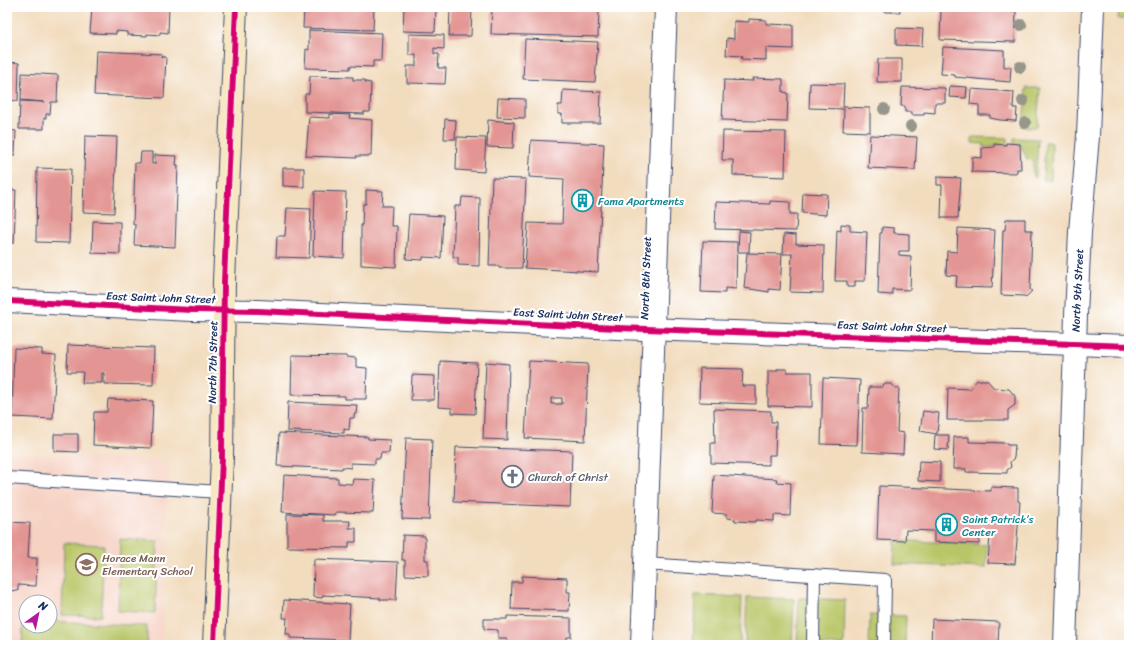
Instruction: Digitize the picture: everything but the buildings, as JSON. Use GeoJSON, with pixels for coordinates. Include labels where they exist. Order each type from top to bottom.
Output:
{"type":"FeatureCollection","features":[{"type":"Feature","properties":{"kind":"street","name":"North 7th Street"},"geometry":{"type":"LineString","coordinates":[[214,645],[220,492],[223,310],[236,7]]}},
{"type":"Feature","properties":{"kind":"street","name":"North 8th Street"},"geometry":{"type":"LineString","coordinates":[[642,645],[666,7]]}},
{"type":"Feature","properties":{"kind":"street","name":"North 9th Street"},"geometry":{"type":"LineString","coordinates":[[1065,645],[1075,343],[1080,232],[1088,136],[1093,7]]}},
{"type":"Feature","properties":{"kind":"street","name":"East Saint John Street"},"geometry":{"type":"LineString","coordinates":[[7,301],[653,329],[1129,346]]}},
{"type":"Feature","properties":{"kind":"lane"},"geometry":{"type":"LineString","coordinates":[[7,478],[220,492]]}},
{"type":"Feature","properties":{"kind":"lane"},"geometry":{"type":"LineString","coordinates":[[645,564],[885,580],[884,645]]}},
{"type":"Feature","properties":{"kind":"lane"},"geometry":{"type":"LineString","coordinates":[[813,645],[814,575]]}},
{"type":"Feature","properties":{"kind":"shaded area","name":"Horace Mann Elementary School"},"geometry":{"type":"Polygon","coordinates":[[[7,453],[170,461],[162,645],[7,645],[7,453]]]}},
{"type":"Feature","properties":{"kind":"green space"},"geometry":{"type":"Polygon","coordinates":[[[1119,7],[1126,7],[1125,19],[1118,19],[1119,7]]]}},
{"type":"Feature","properties":{"kind":"green space"},"geometry":{"type":"Polygon","coordinates":[[[1026,88],[1040,88],[1037,127],[1023,127],[1026,88]]]}},
{"type":"Feature","properties":{"kind":"green space"},"geometry":{"type":"Polygon","coordinates":[[[972,137],[1008,138],[1008,143],[1006,145],[994,144],[994,147],[984,147],[984,144],[972,143],[972,137]]]}},
{"type":"Feature","properties":{"kind":"green space"},"geometry":{"type":"Polygon","coordinates":[[[1014,138],[1038,139],[1036,177],[1033,177],[1033,160],[1027,159],[1020,144],[1014,144],[1014,138]]]}},
{"type":"Feature","properties":{"kind":"green space"},"geometry":{"type":"Polygon","coordinates":[[[1045,141],[1052,143],[1051,180],[1043,180],[1045,141]]]}},
{"type":"Feature","properties":{"kind":"green space"},"geometry":{"type":"Polygon","coordinates":[[[120,539],[158,541],[155,613],[118,611],[120,539]]]}},
{"type":"Feature","properties":{"kind":"green space"},"geometry":{"type":"Polygon","coordinates":[[[895,540],[987,545],[986,568],[894,564],[895,540]]]}},
{"type":"Feature","properties":{"kind":"green space"},"geometry":{"type":"Polygon","coordinates":[[[64,543],[104,545],[101,616],[62,615],[64,543]]]}},
{"type":"Feature","properties":{"kind":"green space"},"geometry":{"type":"Polygon","coordinates":[[[695,595],[742,597],[740,645],[693,645],[695,595]]]}},
{"type":"Feature","properties":{"kind":"green space"},"geometry":{"type":"Polygon","coordinates":[[[747,597],[794,599],[792,645],[745,645],[747,597]]]}},
{"type":"Feature","properties":{"kind":"green space"},"geometry":{"type":"Polygon","coordinates":[[[799,598],[845,600],[844,645],[797,645],[799,598]]]}},
{"type":"Feature","properties":{"kind":"green space"},"geometry":{"type":"Polygon","coordinates":[[[870,615],[906,616],[905,645],[869,645],[870,615]]]}},
{"type":"Feature","properties":{"kind":"green space"},"geometry":{"type":"Polygon","coordinates":[[[58,621],[147,626],[147,645],[22,645],[22,634],[58,634],[58,621]]]}},
{"type":"Feature","properties":{"kind":"cycle path"},"geometry":{"type":"LineString","coordinates":[[214,645],[222,458],[224,281],[236,7]]}},
{"type":"Feature","properties":{"kind":"cycle path"},"geometry":{"type":"LineString","coordinates":[[7,301],[617,328],[1129,346]]}},
{"type":"Feature","properties":{"kind":"place","name":"Fama Apartments"},"geometry":{"type":"Point","coordinates":[582,201]}},
{"type":"Feature","properties":{"kind":"place","name":"Church of Christ"},"geometry":{"type":"Point","coordinates":[513,477]}},
{"type":"Feature","properties":{"kind":"place","name":"Saint Patrick’s Center"},"geometry":{"type":"Point","coordinates":[947,525]}},
{"type":"Feature","properties":{"kind":"place","name":"Horace Mann Elementary School"},"geometry":{"type":"Point","coordinates":[86,564]}}]}
